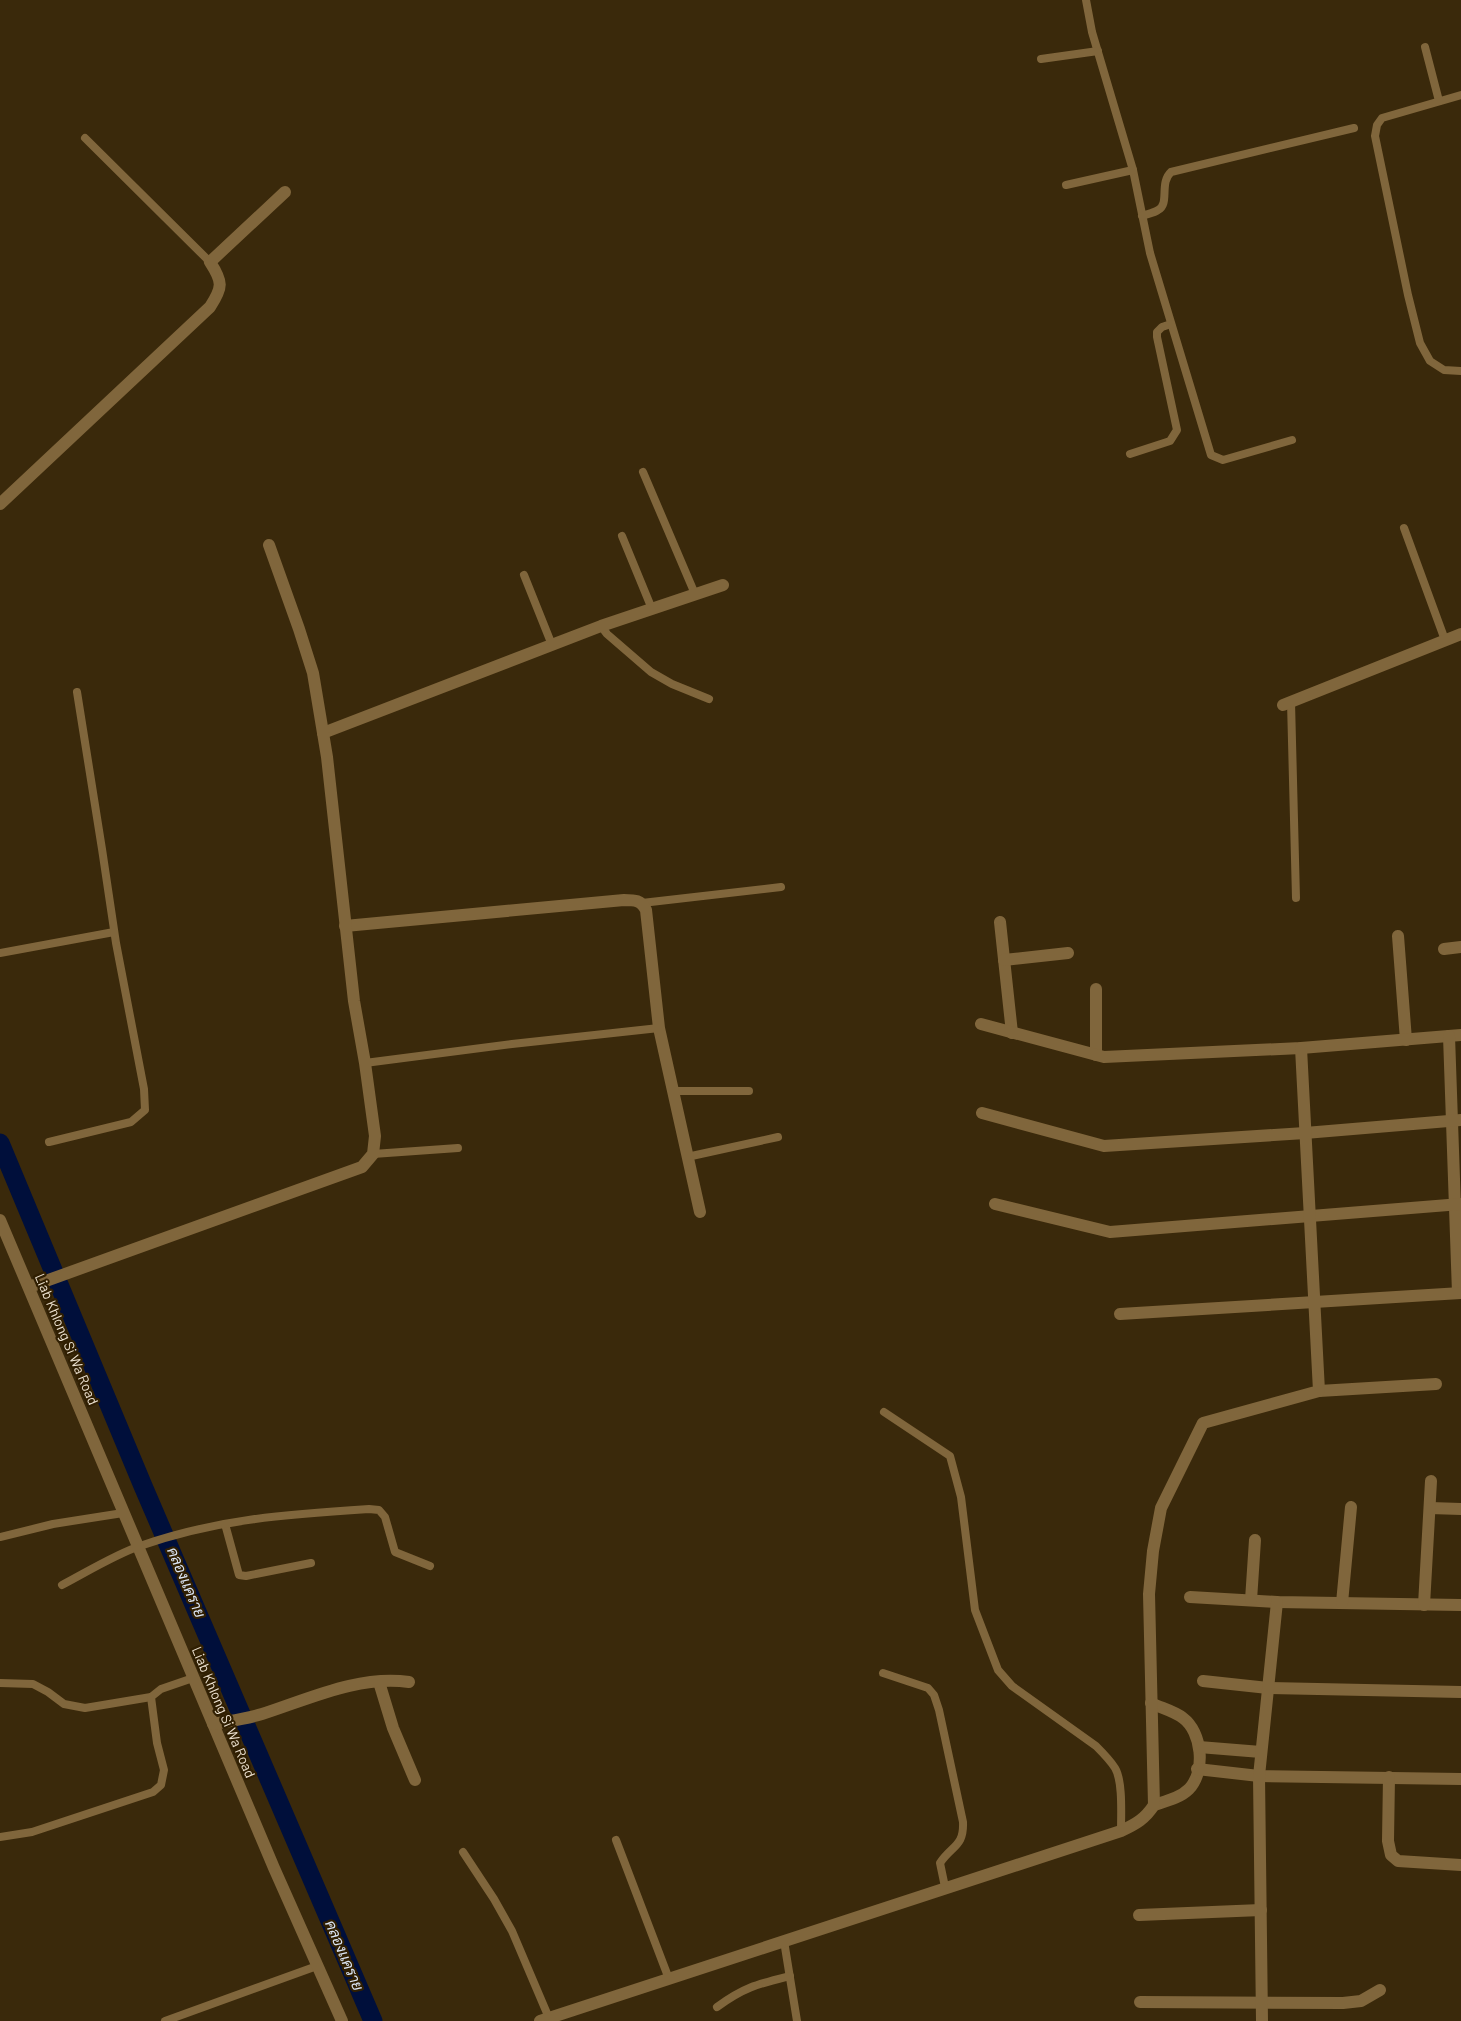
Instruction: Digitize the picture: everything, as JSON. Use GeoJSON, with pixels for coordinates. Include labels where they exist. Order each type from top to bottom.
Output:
{"type":"FeatureCollection","features":[{"type":"Feature","properties":{"kind":"street"},"geometry":{"type":"LineString","coordinates":[[0,504],[210,307],[220,292],[220,277],[210,262],[285,192]]}},
{"type":"Feature","properties":{"kind":"street"},"geometry":{"type":"LineString","coordinates":[[29,1287],[362,1167],[374,1154],[375,1136],[354,1001],[323,733],[313,673],[269,545]]}},
{"type":"Feature","properties":{"kind":"street"},"geometry":{"type":"LineString","coordinates":[[323,733],[601,626],[723,585]]}},
{"type":"Feature","properties":{"kind":"street"},"geometry":{"type":"LineString","coordinates":[[1287,704],[1461,634]]}},
{"type":"Feature","properties":{"kind":"street"},"geometry":{"type":"LineString","coordinates":[[345,926],[624,900],[636,900],[642,903],[646,910],[659,1028],[700,1212]]}},
{"type":"Feature","properties":{"kind":"street"},"geometry":{"type":"LineString","coordinates":[[1000,922],[1012,1033]]}},
{"type":"Feature","properties":{"kind":"street"},"geometry":{"type":"LineString","coordinates":[[1398,936],[1406,1040]]}},
{"type":"Feature","properties":{"kind":"street"},"geometry":{"type":"LineString","coordinates":[[1444,948],[1461,948]]}},
{"type":"Feature","properties":{"kind":"street"},"geometry":{"type":"LineString","coordinates":[[1004,960],[1068,954]]}},
{"type":"Feature","properties":{"kind":"street"},"geometry":{"type":"LineString","coordinates":[[1096,989],[1096,1055]]}},
{"type":"Feature","properties":{"kind":"street"},"geometry":{"type":"LineString","coordinates":[[981,1024],[1104,1057],[1301,1048],[1455,1036],[1460,1293],[1120,1314]]}},
{"type":"Feature","properties":{"kind":"street"},"geometry":{"type":"LineString","coordinates":[[1301,1048],[1319,1391]]}},
{"type":"Feature","properties":{"kind":"street"},"geometry":{"type":"LineString","coordinates":[[982,1113],[1104,1146],[1305,1133],[1456,1120]]}},
{"type":"Feature","properties":{"kind":"street"},"geometry":{"type":"LineString","coordinates":[[995,1204],[1110,1232],[1458,1204]]}},
{"type":"Feature","properties":{"kind":"street","name":"Liab Khlong Si Wa Road"},"geometry":{"type":"LineString","coordinates":[[0,1220],[213,1724],[342,2021]]}},
{"type":"Feature","properties":{"kind":"street"},"geometry":{"type":"LineString","coordinates":[[1154,1805],[1150,1703],[1149,1594],[1153,1551],[1161,1508],[1203,1423],[1319,1391],[1436,1384]]}},
{"type":"Feature","properties":{"kind":"street"},"geometry":{"type":"LineString","coordinates":[[1424,1605],[1431,1481]]}},
{"type":"Feature","properties":{"kind":"street"},"geometry":{"type":"LineString","coordinates":[[1342,1603],[1351,1507]]}},
{"type":"Feature","properties":{"kind":"street"},"geometry":{"type":"LineString","coordinates":[[1430,1508],[1461,1509]]}},
{"type":"Feature","properties":{"kind":"street"},"geometry":{"type":"LineString","coordinates":[[1251,1600],[1255,1540]]}},
{"type":"Feature","properties":{"kind":"street"},"geometry":{"type":"LineString","coordinates":[[1190,1598],[1277,1602],[1461,1605]]}},
{"type":"Feature","properties":{"kind":"street"},"geometry":{"type":"LineString","coordinates":[[1262,2021],[1259,1776],[1277,1602]]}},
{"type":"Feature","properties":{"kind":"street"},"geometry":{"type":"LineString","coordinates":[[213,1724],[259,1715],[331,1690],[357,1684],[395,1680],[409,1682]]}},
{"type":"Feature","properties":{"kind":"street"},"geometry":{"type":"LineString","coordinates":[[1203,1681],[1268,1688],[1461,1692]]}},
{"type":"Feature","properties":{"kind":"street"},"geometry":{"type":"LineString","coordinates":[[379,1682],[393,1728],[415,1780]]}},
{"type":"Feature","properties":{"kind":"street"},"geometry":{"type":"LineString","coordinates":[[545,2020],[1121,1831],[1139,1822],[1154,1805],[1174,1799],[1189,1789],[1197,1775],[1198,1769],[1199,1747],[1192,1727],[1182,1717],[1150,1703]]}},
{"type":"Feature","properties":{"kind":"street"},"geometry":{"type":"LineString","coordinates":[[1199,1747],[1261,1752]]}},
{"type":"Feature","properties":{"kind":"street"},"geometry":{"type":"LineString","coordinates":[[1198,1769],[1259,1776],[1461,1778]]}},
{"type":"Feature","properties":{"kind":"street"},"geometry":{"type":"LineString","coordinates":[[1389,1777],[1388,1840],[1391,1855],[1398,1861],[1461,1865]]}},
{"type":"Feature","properties":{"kind":"street"},"geometry":{"type":"LineString","coordinates":[[1139,1915],[1261,1910]]}},
{"type":"Feature","properties":{"kind":"street"},"geometry":{"type":"LineString","coordinates":[[1140,2002],[1343,2003],[1361,2001],[1380,1990]]}},
{"type":"Feature","properties":{"kind":"lane"},"geometry":{"type":"LineString","coordinates":[[1086,0],[1098,50],[1133,170],[1150,253],[1211,455],[1223,460],[1292,440]]}},
{"type":"Feature","properties":{"kind":"lane"},"geometry":{"type":"LineString","coordinates":[[1425,47],[1439,101]]}},
{"type":"Feature","properties":{"kind":"lane"},"geometry":{"type":"LineString","coordinates":[[1042,59],[1098,50]]}},
{"type":"Feature","properties":{"kind":"lane"},"geometry":{"type":"LineString","coordinates":[[1461,95],[1382,118],[1377,125],[1375,136],[1408,295],[1420,343],[1430,361],[1444,370],[1461,371]]}},
{"type":"Feature","properties":{"kind":"lane"},"geometry":{"type":"LineString","coordinates":[[1142,216],[1160,210],[1163,206],[1164,182],[1171,172],[1354,128]]}},
{"type":"Feature","properties":{"kind":"lane"},"geometry":{"type":"LineString","coordinates":[[85,138],[210,262]]}},
{"type":"Feature","properties":{"kind":"lane"},"geometry":{"type":"LineString","coordinates":[[1066,185],[1133,170]]}},
{"type":"Feature","properties":{"kind":"lane"},"geometry":{"type":"LineString","coordinates":[[1130,454],[1170,440],[1177,430],[1157,337],[1157,332],[1162,327],[1171,324]]}},
{"type":"Feature","properties":{"kind":"lane"},"geometry":{"type":"LineString","coordinates":[[643,472],[695,594]]}},
{"type":"Feature","properties":{"kind":"lane"},"geometry":{"type":"LineString","coordinates":[[1404,528],[1445,640]]}},
{"type":"Feature","properties":{"kind":"lane"},"geometry":{"type":"LineString","coordinates":[[622,536],[652,609]]}},
{"type":"Feature","properties":{"kind":"lane"},"geometry":{"type":"LineString","coordinates":[[524,575],[552,645]]}},
{"type":"Feature","properties":{"kind":"lane"},"geometry":{"type":"LineString","coordinates":[[601,626],[607,634],[651,672],[672,684],[709,699]]}},
{"type":"Feature","properties":{"kind":"lane"},"geometry":{"type":"LineString","coordinates":[[49,1142],[131,1122],[145,1110],[144,1089],[114,932],[76,692]]}},
{"type":"Feature","properties":{"kind":"lane"},"geometry":{"type":"LineString","coordinates":[[1287,704],[1296,898]]}},
{"type":"Feature","properties":{"kind":"lane"},"geometry":{"type":"LineString","coordinates":[[642,903],[781,887]]}},
{"type":"Feature","properties":{"kind":"lane"},"geometry":{"type":"LineString","coordinates":[[0,953],[114,932]]}},
{"type":"Feature","properties":{"kind":"lane"},"geometry":{"type":"LineString","coordinates":[[365,1063],[659,1028]]}},
{"type":"Feature","properties":{"kind":"lane"},"geometry":{"type":"LineString","coordinates":[[673,1091],[749,1091]]}},
{"type":"Feature","properties":{"kind":"lane"},"geometry":{"type":"LineString","coordinates":[[688,1157],[778,1136]]}},
{"type":"Feature","properties":{"kind":"lane"},"geometry":{"type":"LineString","coordinates":[[374,1154],[458,1148]]}},
{"type":"Feature","properties":{"kind":"lane"},"geometry":{"type":"LineString","coordinates":[[884,1412],[950,1456],[961,1497],[975,1610],[998,1670],[1012,1686],[1096,1746],[1107,1757],[1116,1770],[1122,1801],[1121,1831]]}},
{"type":"Feature","properties":{"kind":"lane"},"geometry":{"type":"LineString","coordinates":[[62,1585],[138,1546],[186,1531],[287,1514],[369,1509],[379,1510],[385,1517],[395,1552],[430,1566]]}},
{"type":"Feature","properties":{"kind":"lane"},"geometry":{"type":"LineString","coordinates":[[0,1537],[52,1524],[123,1513]]}},
{"type":"Feature","properties":{"kind":"lane"},"geometry":{"type":"LineString","coordinates":[[225,1524],[240,1575],[246,1576],[310,1563]]}},
{"type":"Feature","properties":{"kind":"lane"},"geometry":{"type":"LineString","coordinates":[[884,1673],[928,1688],[934,1695],[939,1710],[963,1822],[963,1834],[959,1844],[940,1863],[945,1888]]}},
{"type":"Feature","properties":{"kind":"lane"},"geometry":{"type":"LineString","coordinates":[[0,1683],[33,1684],[64,1704],[85,1708],[151,1697],[161,1689],[194,1678]]}},
{"type":"Feature","properties":{"kind":"lane"},"geometry":{"type":"LineString","coordinates":[[0,1837],[32,1832],[154,1792],[161,1785],[164,1770],[157,1743],[151,1697]]}},
{"type":"Feature","properties":{"kind":"lane"},"geometry":{"type":"LineString","coordinates":[[616,1840],[668,1979]]}},
{"type":"Feature","properties":{"kind":"lane"},"geometry":{"type":"LineString","coordinates":[[463,1852],[512,1931],[545,2020]]}},
{"type":"Feature","properties":{"kind":"lane"},"geometry":{"type":"LineString","coordinates":[[784,1941],[797,2021]]}},
{"type":"Feature","properties":{"kind":"lane"},"geometry":{"type":"LineString","coordinates":[[165,2021],[317,1966]]}},
{"type":"Feature","properties":{"kind":"lane"},"geometry":{"type":"LineString","coordinates":[[717,2007],[736,1993],[749,1987],[790,1976]]}},
{"type":"Feature","properties":{"kind":"waterway","name":"คลองเเคราย"},"geometry":{"type":"LineString","coordinates":[[0,1143],[143,1486],[373,2021]]}}]}
